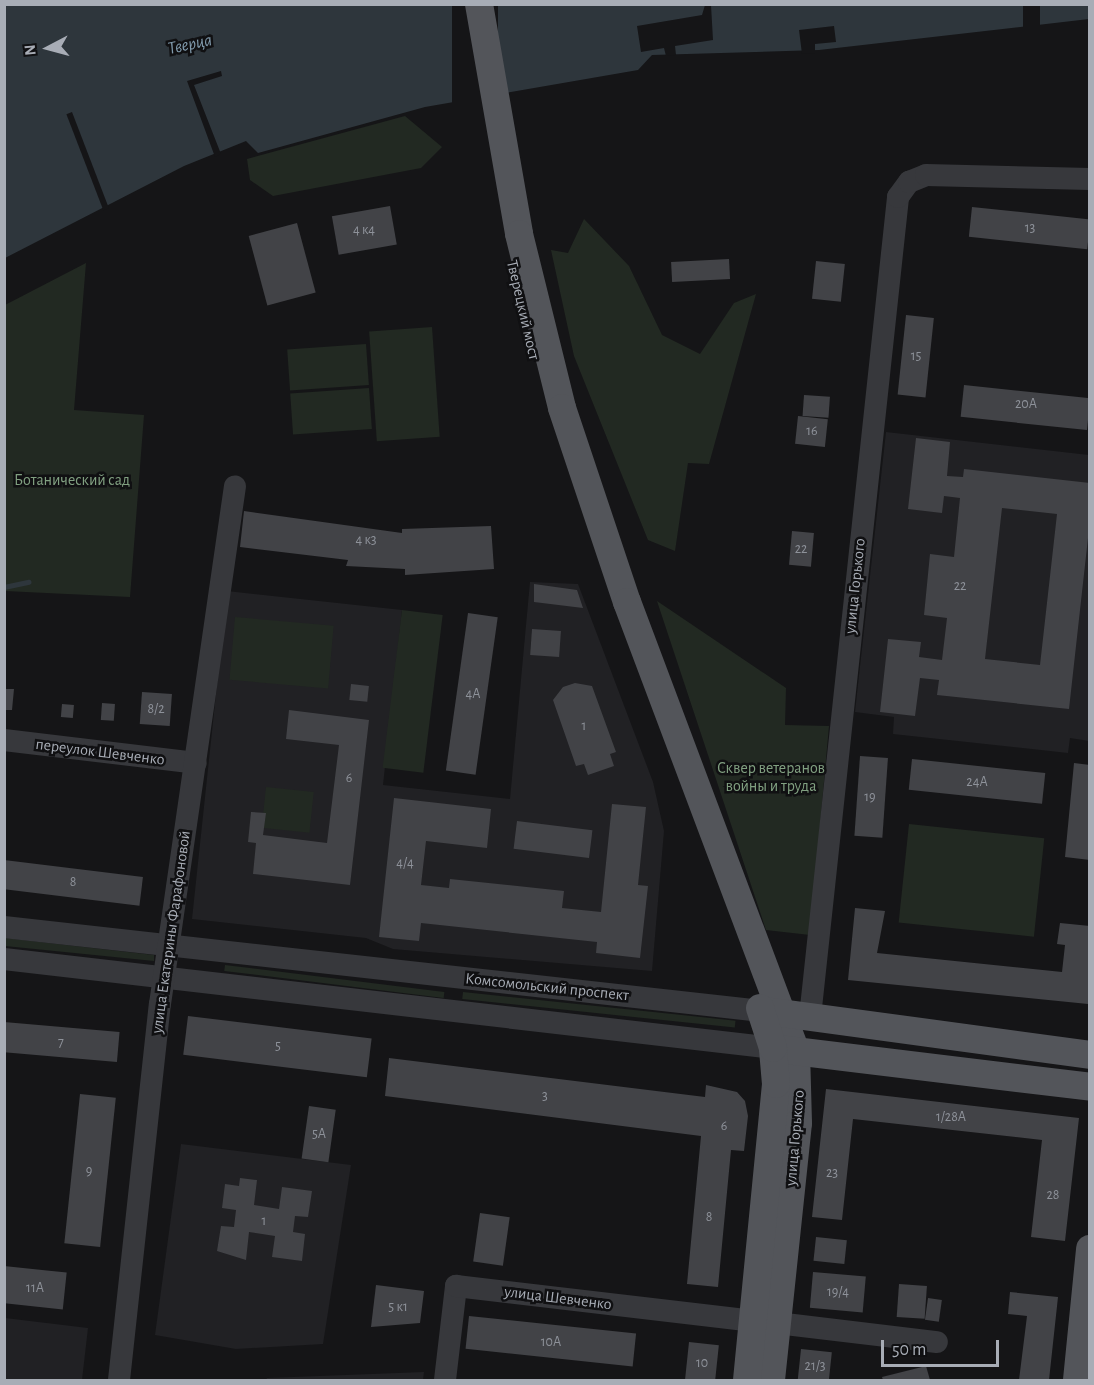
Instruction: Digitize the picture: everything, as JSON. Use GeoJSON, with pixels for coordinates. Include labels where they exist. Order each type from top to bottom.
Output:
{"type":"FeatureCollection","features":[{"type":"Feature","properties":{"kind":"main road","name":"Тверецкий мост"},"geometry":{"type":"LineString","coordinates":[[466,4],[502,215],[528,335],[620,605]]}},
{"type":"Feature","properties":{"kind":"main road","name":"Тверецкий мост"},"geometry":{"type":"LineString","coordinates":[[480,4],[514,208],[539,322],[620,605]]}},
{"type":"Feature","properties":{"kind":"main road","name":"улица Горького"},"geometry":{"type":"LineString","coordinates":[[620,605],[736,950],[771,1012],[785,1049],[798,1123],[766,1322],[747,1380]]}},
{"type":"Feature","properties":{"kind":"main road","name":"Комсомольский проспект"},"geometry":{"type":"LineString","coordinates":[[771,1012],[1088,1054]]}},
{"type":"Feature","properties":{"kind":"main road","name":"Комсомольский проспект"},"geometry":{"type":"LineString","coordinates":[[785,1049],[1089,1087]]}},
{"type":"Feature","properties":{"kind":"main road"},"geometry":{"type":"LineString","coordinates":[[1077,1380],[1089,1249]]}},
{"type":"Feature","properties":{"kind":"main road","name":"улица Горького"},"geometry":{"type":"LineString","coordinates":[[766,1322],[771,1380]]}},
{"type":"Feature","properties":{"kind":"street","name":"улица Горького"},"geometry":{"type":"LineString","coordinates":[[810,1017],[896,206],[909,182],[930,174],[1089,179]]}},
{"type":"Feature","properties":{"kind":"street","name":"улица Екатерины Фарафоновой"},"geometry":{"type":"LineString","coordinates":[[118,1380],[164,977],[235,486]]}},
{"type":"Feature","properties":{"kind":"street","name":"переулок Шевченко"},"geometry":{"type":"LineString","coordinates":[[4,740],[196,764]]}},
{"type":"Feature","properties":{"kind":"street","name":"Комсомольский проспект"},"geometry":{"type":"LineString","coordinates":[[4,927],[168,947],[771,1012]]}},
{"type":"Feature","properties":{"kind":"street","name":"Комсомольский проспект"},"geometry":{"type":"LineString","coordinates":[[4,959],[785,1049]]}},
{"type":"Feature","properties":{"kind":"street"},"geometry":{"type":"LineString","coordinates":[[452,1010],[456,978]]}},
{"type":"Feature","properties":{"kind":"street","name":"улица Шевченко"},"geometry":{"type":"LineString","coordinates":[[445,1380],[456,1286],[766,1322]]}},
{"type":"Feature","properties":{"kind":"street"},"geometry":{"type":"LineString","coordinates":[[766,1322],[937,1342]]}},
{"type":"Feature","properties":{"kind":"shaded area"},"geometry":{"type":"Polygon","coordinates":[[[886,432],[1089,455],[1089,741],[1070,738],[1068,753],[893,734],[894,717],[855,712],[886,432]]]}},
{"type":"Feature","properties":{"kind":"shaded area"},"geometry":{"type":"Polygon","coordinates":[[[530,582],[578,584],[653,782],[664,831],[652,971],[393,949],[366,938],[192,919],[227,591],[402,610],[383,785],[510,799],[530,582]]]}},
{"type":"Feature","properties":{"kind":"shaded area"},"geometry":{"type":"Polygon","coordinates":[[[181,1144],[351,1165],[323,1344],[236,1349],[155,1335],[181,1144]]]}},
{"type":"Feature","properties":{"kind":"shaded area"},"geometry":{"type":"Polygon","coordinates":[[[5,1318],[88,1328],[82,1380],[5,1380],[5,1318]]]}},
{"type":"Feature","properties":{"kind":"shaded area"},"geometry":{"type":"Polygon","coordinates":[[[424,1372],[423,1380],[266,1380],[267,1378],[424,1372]]]}},
{"type":"Feature","properties":{"kind":"green space"},"geometry":{"type":"Polygon","coordinates":[[[405,116],[442,147],[421,168],[273,196],[250,180],[247,159],[405,116]]]}},
{"type":"Feature","properties":{"kind":"green space"},"geometry":{"type":"Polygon","coordinates":[[[584,219],[629,266],[662,335],[700,354],[734,303],[756,294],[709,464],[688,463],[675,551],[648,540],[574,356],[551,250],[568,253],[584,219]]]}},
{"type":"Feature","properties":{"kind":"green space","name":"Ботанический сад"},"geometry":{"type":"Polygon","coordinates":[[[86,263],[74,410],[144,415],[130,597],[5,591],[5,305],[86,263]]]}},
{"type":"Feature","properties":{"kind":"green space"},"geometry":{"type":"Polygon","coordinates":[[[432,327],[440,437],[377,441],[369,331],[432,327]]]}},
{"type":"Feature","properties":{"kind":"green space"},"geometry":{"type":"Polygon","coordinates":[[[366,344],[369,385],[290,390],[287,350],[366,344]]]}},
{"type":"Feature","properties":{"kind":"green space"},"geometry":{"type":"Polygon","coordinates":[[[369,388],[372,429],[293,434],[290,394],[369,388]]]}},
{"type":"Feature","properties":{"kind":"green space","name":"Сквер ветеранов войны и труда"},"geometry":{"type":"Polygon","coordinates":[[[657,601],[786,688],[785,725],[829,726],[810,935],[766,930],[657,601]]]}},
{"type":"Feature","properties":{"kind":"green space"},"geometry":{"type":"Polygon","coordinates":[[[402,610],[443,615],[423,773],[383,768],[402,610]]]}},
{"type":"Feature","properties":{"kind":"green space"},"geometry":{"type":"Polygon","coordinates":[[[235,617],[334,626],[328,688],[230,680],[235,617]]]}},
{"type":"Feature","properties":{"kind":"green space"},"geometry":{"type":"Polygon","coordinates":[[[266,787],[314,792],[309,833],[262,828],[266,787]]]}},
{"type":"Feature","properties":{"kind":"green space"},"geometry":{"type":"Polygon","coordinates":[[[909,824],[1044,838],[1034,937],[899,922],[909,824]]]}},
{"type":"Feature","properties":{"kind":"green space"},"geometry":{"type":"Polygon","coordinates":[[[5,938],[154,955],[154,961],[5,946],[5,938]]]}},
{"type":"Feature","properties":{"kind":"green space"},"geometry":{"type":"Polygon","coordinates":[[[225,965],[444,992],[444,998],[224,971],[225,965]]]}},
{"type":"Feature","properties":{"kind":"green space"},"geometry":{"type":"Polygon","coordinates":[[[463,992],[735,1021],[735,1028],[462,999],[463,992]]]}},
{"type":"Feature","properties":{"kind":"water","name":"Тверца"},"geometry":{"type":"Polygon","coordinates":[[[5,5],[1089,5],[1089,19],[819,50],[652,55],[638,70],[425,107],[258,153],[246,141],[184,166],[5,258],[5,5]]]}},
{"type":"Feature","properties":{"kind":"pier"},"geometry":{"type":"Polygon","coordinates":[[[452,5],[498,5],[498,103],[452,103],[452,5]]]}},
{"type":"Feature","properties":{"kind":"pier"},"geometry":{"type":"Polygon","coordinates":[[[705,5],[711,5],[713,40],[675,46],[676,55],[666,56],[664,48],[641,52],[637,26],[702,15],[705,5]]]}},
{"type":"Feature","properties":{"kind":"pier"},"geometry":{"type":"Polygon","coordinates":[[[1023,5],[1040,5],[1040,27],[1023,27],[1023,5]]]}},
{"type":"Feature","properties":{"kind":"pier"},"geometry":{"type":"Polygon","coordinates":[[[834,26],[836,42],[815,44],[815,53],[802,54],[799,30],[834,26]]]}},
{"type":"Feature","properties":{"kind":"pier"},"geometry":{"type":"Polygon","coordinates":[[[221,71],[222,76],[194,85],[221,154],[215,157],[187,81],[221,71]]]}},
{"type":"Feature","properties":{"kind":"pier"},"geometry":{"type":"Polygon","coordinates":[[[72,112],[109,208],[103,210],[66,114],[72,112]]]}},
{"type":"Feature","properties":{"kind":"building"},"geometry":{"type":"Polygon","coordinates":[[[390,206],[397,244],[339,255],[332,216],[390,206]]]}},
{"type":"Feature","properties":{"kind":"building"},"geometry":{"type":"Polygon","coordinates":[[[972,207],[1090,219],[1087,249],[969,237],[972,207]]]}},
{"type":"Feature","properties":{"kind":"building"},"geometry":{"type":"Polygon","coordinates":[[[297,223],[316,293],[267,305],[249,236],[297,223]]]}},
{"type":"Feature","properties":{"kind":"building"},"geometry":{"type":"Polygon","coordinates":[[[729,259],[730,279],[672,282],[671,262],[729,259]]]}},
{"type":"Feature","properties":{"kind":"building"},"geometry":{"type":"Polygon","coordinates":[[[816,261],[845,264],[841,302],[812,299],[816,261]]]}},
{"type":"Feature","properties":{"kind":"building"},"geometry":{"type":"Polygon","coordinates":[[[906,315],[934,318],[925,397],[898,395],[906,315]]]}},
{"type":"Feature","properties":{"kind":"building"},"geometry":{"type":"Polygon","coordinates":[[[964,385],[1090,398],[1087,430],[961,417],[964,385]]]}},
{"type":"Feature","properties":{"kind":"building"},"geometry":{"type":"Polygon","coordinates":[[[804,395],[830,397],[828,418],[803,416],[804,395]]]}},
{"type":"Feature","properties":{"kind":"building"},"geometry":{"type":"Polygon","coordinates":[[[798,416],[828,419],[825,447],[795,444],[798,416]]]}},
{"type":"Feature","properties":{"kind":"building"},"geometry":{"type":"Polygon","coordinates":[[[916,438],[950,442],[947,476],[963,477],[964,469],[1090,483],[1090,520],[1069,709],[937,695],[939,680],[920,678],[915,716],[880,712],[888,639],[921,642],[919,657],[942,660],[947,618],[924,615],[930,554],[954,557],[960,498],[944,496],[942,513],[908,509],[916,438]],[[1002,508],[985,659],[1040,665],[1057,514],[1002,508]]]}},
{"type":"Feature","properties":{"kind":"building"},"geometry":{"type":"Polygon","coordinates":[[[244,511],[402,533],[402,529],[491,526],[494,569],[405,575],[405,569],[346,566],[348,560],[240,547],[244,511]]]}},
{"type":"Feature","properties":{"kind":"building"},"geometry":{"type":"Polygon","coordinates":[[[792,531],[814,533],[811,567],[789,565],[792,531]]]}},
{"type":"Feature","properties":{"kind":"building"},"geometry":{"type":"Polygon","coordinates":[[[534,584],[577,590],[583,608],[534,602],[534,584]]]}},
{"type":"Feature","properties":{"kind":"building"},"geometry":{"type":"Polygon","coordinates":[[[468,613],[498,617],[476,775],[446,770],[468,613]]]}},
{"type":"Feature","properties":{"kind":"building"},"geometry":{"type":"Polygon","coordinates":[[[532,629],[561,631],[559,657],[530,655],[532,629]]]}},
{"type":"Feature","properties":{"kind":"building"},"geometry":{"type":"Polygon","coordinates":[[[575,683],[592,686],[616,752],[610,754],[614,766],[588,775],[584,764],[576,766],[553,700],[563,687],[575,683]]]}},
{"type":"Feature","properties":{"kind":"building"},"geometry":{"type":"Polygon","coordinates":[[[351,684],[369,686],[367,702],[349,700],[351,684]]]}},
{"type":"Feature","properties":{"kind":"building"},"geometry":{"type":"Polygon","coordinates":[[[4,689],[14,689],[12,710],[4,710],[4,689]]]}},
{"type":"Feature","properties":{"kind":"building"},"geometry":{"type":"Polygon","coordinates":[[[142,692],[172,694],[170,726],[140,724],[142,692]]]}},
{"type":"Feature","properties":{"kind":"building"},"geometry":{"type":"Polygon","coordinates":[[[102,703],[115,704],[114,721],[101,720],[102,703]]]}},
{"type":"Feature","properties":{"kind":"building"},"geometry":{"type":"Polygon","coordinates":[[[62,704],[74,705],[73,718],[61,717],[62,704]]]}},
{"type":"Feature","properties":{"kind":"building"},"geometry":{"type":"Polygon","coordinates":[[[289,710],[369,720],[350,885],[253,874],[256,843],[248,842],[251,812],[266,813],[263,835],[327,843],[339,745],[286,739],[289,710]]]}},
{"type":"Feature","properties":{"kind":"building"},"geometry":{"type":"Polygon","coordinates":[[[860,756],[888,758],[882,838],[854,836],[860,756]]]}},
{"type":"Feature","properties":{"kind":"building"},"geometry":{"type":"Polygon","coordinates":[[[912,759],[1045,773],[1042,804],[909,790],[912,759]]]}},
{"type":"Feature","properties":{"kind":"building"},"geometry":{"type":"Polygon","coordinates":[[[1074,763],[1090,765],[1090,860],[1065,857],[1074,763]]]}},
{"type":"Feature","properties":{"kind":"building"},"geometry":{"type":"Polygon","coordinates":[[[394,798],[491,809],[487,848],[426,841],[421,885],[449,888],[450,879],[564,891],[562,908],[601,912],[612,804],[646,807],[638,885],[648,886],[640,958],[596,953],[597,942],[421,923],[419,941],[379,937],[394,798]]]}},
{"type":"Feature","properties":{"kind":"building"},"geometry":{"type":"Polygon","coordinates":[[[517,821],[592,830],[589,858],[514,849],[517,821]]]}},
{"type":"Feature","properties":{"kind":"building"},"geometry":{"type":"Polygon","coordinates":[[[4,860],[143,877],[139,906],[4,889],[4,860]]]}},
{"type":"Feature","properties":{"kind":"building"},"geometry":{"type":"Polygon","coordinates":[[[855,908],[885,911],[877,953],[1062,972],[1065,945],[1057,944],[1060,923],[1090,926],[1088,1004],[848,980],[855,908]]]}},
{"type":"Feature","properties":{"kind":"building"},"geometry":{"type":"Polygon","coordinates":[[[188,1016],[372,1039],[367,1077],[183,1055],[188,1016]]]}},
{"type":"Feature","properties":{"kind":"building"},"geometry":{"type":"Polygon","coordinates":[[[4,1022],[120,1032],[117,1062],[4,1052],[4,1022]]]}},
{"type":"Feature","properties":{"kind":"building"},"geometry":{"type":"Polygon","coordinates":[[[389,1058],[705,1097],[706,1085],[737,1092],[745,1101],[748,1116],[744,1151],[731,1150],[718,1287],[687,1284],[701,1136],[385,1096],[389,1058]]]}},
{"type":"Feature","properties":{"kind":"building"},"geometry":{"type":"Polygon","coordinates":[[[826,1089],[1079,1118],[1065,1241],[1031,1237],[1042,1140],[853,1119],[842,1220],[812,1217],[826,1089]]]}},
{"type":"Feature","properties":{"kind":"building"},"geometry":{"type":"Polygon","coordinates":[[[80,1094],[116,1098],[100,1247],[64,1243],[80,1094]]]}},
{"type":"Feature","properties":{"kind":"building"},"geometry":{"type":"Polygon","coordinates":[[[309,1106],[336,1110],[328,1162],[302,1158],[309,1106]]]}},
{"type":"Feature","properties":{"kind":"building"},"geometry":{"type":"Polygon","coordinates":[[[240,1178],[257,1180],[254,1205],[279,1209],[282,1187],[312,1191],[308,1217],[295,1216],[293,1232],[305,1234],[302,1261],[272,1257],[275,1236],[249,1232],[246,1260],[217,1251],[221,1226],[234,1227],[236,1210],[222,1208],[225,1184],[239,1186],[240,1178]]]}},
{"type":"Feature","properties":{"kind":"building"},"geometry":{"type":"Polygon","coordinates":[[[480,1213],[510,1217],[503,1266],[473,1262],[480,1213]]]}},
{"type":"Feature","properties":{"kind":"building"},"geometry":{"type":"Polygon","coordinates":[[[816,1237],[847,1240],[844,1264],[813,1261],[816,1237]]]}},
{"type":"Feature","properties":{"kind":"building"},"geometry":{"type":"Polygon","coordinates":[[[4,1266],[67,1273],[63,1309],[4,1303],[4,1266]]]}},
{"type":"Feature","properties":{"kind":"building"},"geometry":{"type":"Polygon","coordinates":[[[813,1272],[866,1277],[863,1312],[810,1308],[813,1272]]]}},
{"type":"Feature","properties":{"kind":"building"},"geometry":{"type":"Polygon","coordinates":[[[899,1284],[927,1286],[925,1319],[897,1317],[899,1284]]]}},
{"type":"Feature","properties":{"kind":"building"},"geometry":{"type":"Polygon","coordinates":[[[376,1285],[424,1291],[420,1323],[371,1327],[376,1285]]]}},
{"type":"Feature","properties":{"kind":"building"},"geometry":{"type":"Polygon","coordinates":[[[1010,1292],[1058,1297],[1049,1380],[1019,1380],[1027,1316],[1008,1314],[1010,1292]]]}},
{"type":"Feature","properties":{"kind":"building"},"geometry":{"type":"Polygon","coordinates":[[[928,1298],[942,1300],[939,1322],[925,1320],[928,1298]]]}},
{"type":"Feature","properties":{"kind":"building"},"geometry":{"type":"Polygon","coordinates":[[[469,1316],[636,1334],[633,1366],[466,1349],[469,1316]]]}},
{"type":"Feature","properties":{"kind":"building"},"geometry":{"type":"Polygon","coordinates":[[[689,1342],[719,1345],[715,1380],[685,1380],[689,1342]]]}},
{"type":"Feature","properties":{"kind":"building"},"geometry":{"type":"Polygon","coordinates":[[[801,1349],[832,1352],[829,1380],[798,1380],[801,1349]]]}},
{"type":"Feature","properties":{"kind":"building"},"geometry":{"type":"Polygon","coordinates":[[[926,1366],[930,1380],[883,1380],[882,1377],[926,1366]]]}},
{"type":"Feature","properties":{"kind":"waterway"},"geometry":{"type":"LineString","coordinates":[[4,587],[28,582]]}}]}
